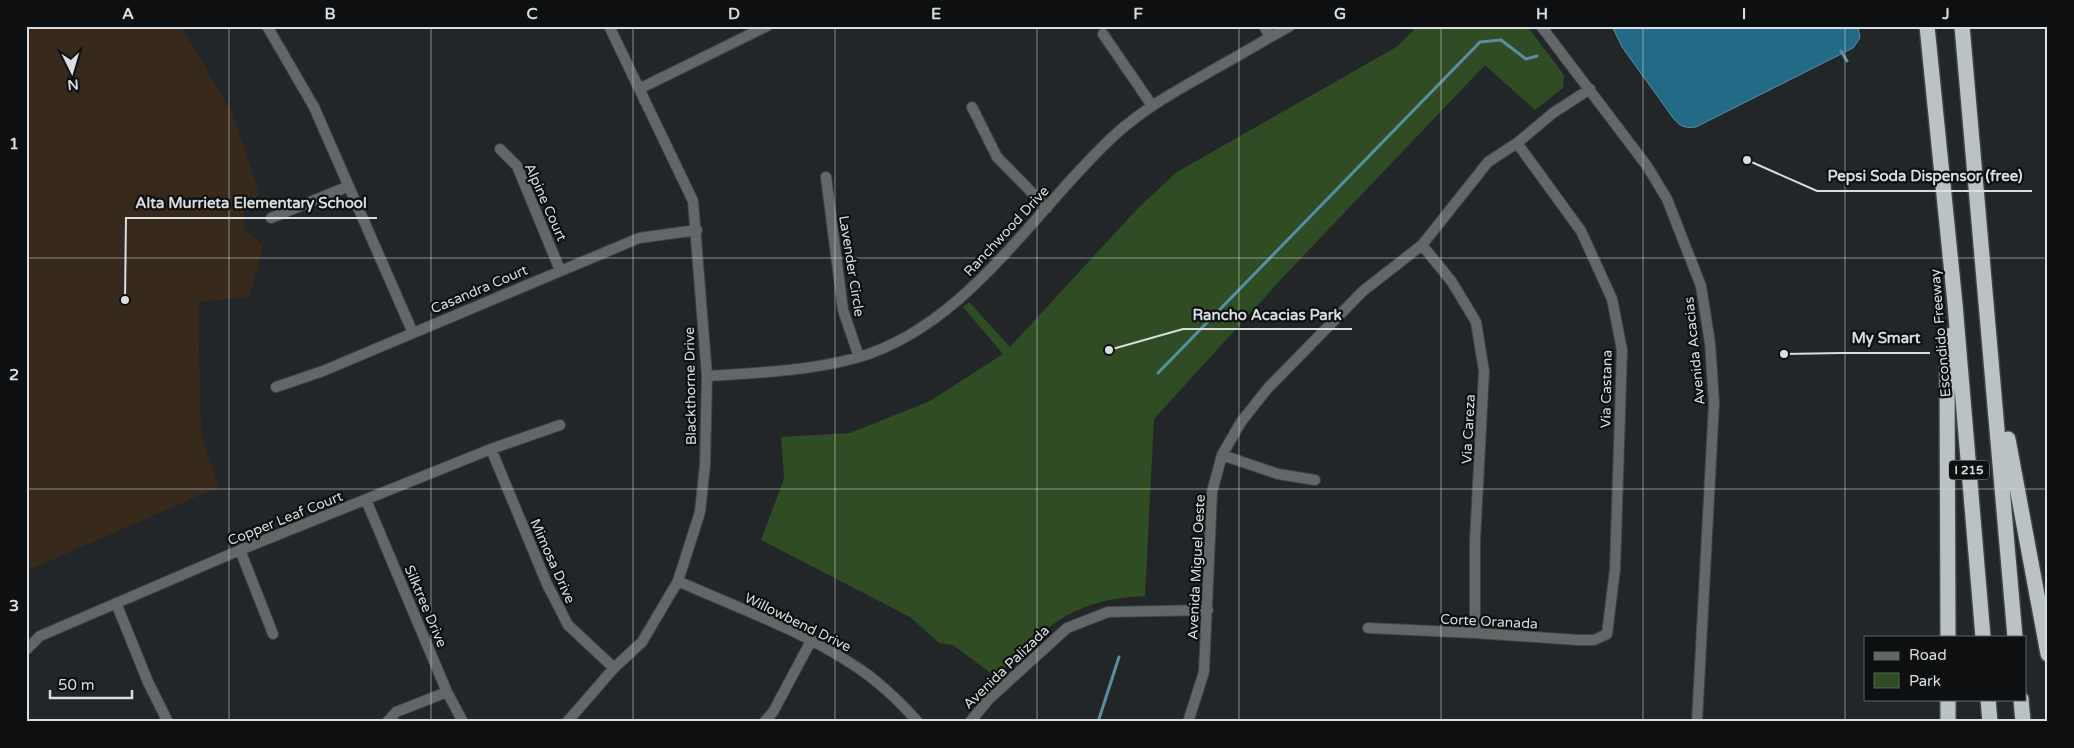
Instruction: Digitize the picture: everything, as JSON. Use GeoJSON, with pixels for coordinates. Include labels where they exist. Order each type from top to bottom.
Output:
{"type":"FeatureCollection","features":[{"type":"Feature","properties":{"kind":"highway","name":"Escondido Freeway"},"geometry":{"type":"LineString","coordinates":[[1927,26],[1954,304],[1983,636]]}},
{"type":"Feature","properties":{"kind":"highway","name":"I 215"},"geometry":{"type":"LineString","coordinates":[[1962,26],[2015,636]]}},
{"type":"Feature","properties":{"kind":"highway"},"geometry":{"type":"LineString","coordinates":[[1948,636],[1947,364],[1954,304]]}},
{"type":"Feature","properties":{"kind":"highway"},"geometry":{"type":"LineString","coordinates":[[1991,343],[2048,654]]}},
{"type":"Feature","properties":{"kind":"highway"},"geometry":{"type":"LineString","coordinates":[[1948,700],[1948,722]]}},
{"type":"Feature","properties":{"kind":"highway"},"geometry":{"type":"LineString","coordinates":[[1988,700],[1990,722]]}},
{"type":"Feature","properties":{"kind":"highway"},"geometry":{"type":"LineString","coordinates":[[2021,700],[2023,722]]}},
{"type":"Feature","properties":{"kind":"street"},"geometry":{"type":"LineString","coordinates":[[267,26],[314,107],[413,332]]}},
{"type":"Feature","properties":{"kind":"street","name":"Blackthorne Drive"},"geometry":{"type":"LineString","coordinates":[[567,722],[614,668],[642,642],[678,581],[700,512],[705,465],[707,376],[697,230],[693,201],[609,26]]}},
{"type":"Feature","properties":{"kind":"street"},"geometry":{"type":"LineString","coordinates":[[640,89],[767,26]]}},
{"type":"Feature","properties":{"kind":"street"},"geometry":{"type":"LineString","coordinates":[[1264,26],[1270,37]]}},
{"type":"Feature","properties":{"kind":"street","name":"Ranchwood Drive"},"geometry":{"type":"LineString","coordinates":[[707,376],[812,368],[858,357],[900,340],[941,314],[982,278],[1093,155],[1151,104],[1290,26]]}},
{"type":"Feature","properties":{"kind":"street","name":"Avenida Acacias"},"geometry":{"type":"LineString","coordinates":[[1540,26],[1590,88],[1648,166],[1667,199],[1702,286],[1710,343],[1714,403],[1697,722]]}},
{"type":"Feature","properties":{"kind":"street"},"geometry":{"type":"LineString","coordinates":[[1103,34],[1151,104]]}},
{"type":"Feature","properties":{"kind":"street","name":"Avenida Miguel Oeste"},"geometry":{"type":"LineString","coordinates":[[1188,722],[1204,672],[1212,492],[1222,455],[1241,422],[1268,388],[1363,291],[1422,245],[1488,162],[1517,143],[1553,113],[1590,88]]}},
{"type":"Feature","properties":{"kind":"street"},"geometry":{"type":"LineString","coordinates":[[972,107],[997,157],[1047,208]]}},
{"type":"Feature","properties":{"kind":"street","name":"Via Castana"},"geometry":{"type":"LineString","coordinates":[[1517,143],[1581,231],[1612,299],[1622,350],[1615,569],[1607,634]]}},
{"type":"Feature","properties":{"kind":"street","name":"Alpine Court"},"geometry":{"type":"LineString","coordinates":[[500,149],[516,166],[560,270]]}},
{"type":"Feature","properties":{"kind":"street","name":"Lavender Circle"},"geometry":{"type":"LineString","coordinates":[[826,177],[843,310],[858,357]]}},
{"type":"Feature","properties":{"kind":"street"},"geometry":{"type":"LineString","coordinates":[[270,218],[349,186]]}},
{"type":"Feature","properties":{"kind":"street","name":"Casandra Court"},"geometry":{"type":"LineString","coordinates":[[276,386],[323,371],[639,238],[697,230]]}},
{"type":"Feature","properties":{"kind":"street","name":"Via Careza"},"geometry":{"type":"LineString","coordinates":[[1422,245],[1452,282],[1476,322],[1484,371],[1475,540],[1475,632]]}},
{"type":"Feature","properties":{"kind":"street","name":"Copper Leaf Court"},"geometry":{"type":"LineString","coordinates":[[26,650],[40,636],[240,550],[491,449],[560,425]]}},
{"type":"Feature","properties":{"kind":"street","name":"Mimosa Drive"},"geometry":{"type":"LineString","coordinates":[[491,449],[547,584],[568,625],[614,668]]}},
{"type":"Feature","properties":{"kind":"street"},"geometry":{"type":"LineString","coordinates":[[1222,455],[1278,474],[1315,480]]}},
{"type":"Feature","properties":{"kind":"street","name":"Silktree Drive"},"geometry":{"type":"LineString","coordinates":[[366,500],[448,692],[463,722]]}},
{"type":"Feature","properties":{"kind":"street"},"geometry":{"type":"LineString","coordinates":[[240,550],[273,634]]}},
{"type":"Feature","properties":{"kind":"street","name":"Willowbend Drive"},"geometry":{"type":"LineString","coordinates":[[678,581],[811,641],[856,666],[897,699],[918,722]]}},
{"type":"Feature","properties":{"kind":"street"},"geometry":{"type":"LineString","coordinates":[[116,603],[148,682],[168,722]]}},
{"type":"Feature","properties":{"kind":"street","name":"Avenida Palizada"},"geometry":{"type":"LineString","coordinates":[[970,722],[989,699],[1067,628],[1108,612],[1208,610]]}},
{"type":"Feature","properties":{"kind":"street","name":"Corte Oranada"},"geometry":{"type":"LineString","coordinates":[[1368,628],[1475,632],[1578,640],[1594,640],[1607,634]]}},
{"type":"Feature","properties":{"kind":"street"},"geometry":{"type":"LineString","coordinates":[[764,722],[773,712],[811,641]]}},
{"type":"Feature","properties":{"kind":"street"},"geometry":{"type":"LineString","coordinates":[[387,722],[396,712],[448,692]]}},
{"type":"Feature","properties":{"kind":"shaded area"},"geometry":{"type":"Polygon","coordinates":[[[26,26],[181,26],[231,111],[260,194],[244,208],[244,229],[263,245],[250,297],[198,302],[201,433],[219,487],[26,571],[26,26]]]}},
{"type":"Feature","properties":{"kind":"green space"},"geometry":{"type":"Polygon","coordinates":[[[1417,26],[1527,26],[1564,75],[1563,88],[1535,110],[1485,65],[1286,274],[1154,419],[1145,596],[1120,598],[1098,603],[1078,610],[1061,619],[1029,644],[996,677],[953,645],[939,643],[910,617],[761,540],[784,479],[781,437],[850,433],[930,401],[1003,354],[963,307],[969,302],[1010,347],[1140,206],[1177,172],[1398,46],[1417,26]]]}},
{"type":"Feature","properties":{"kind":"water"},"geometry":{"type":"Polygon","coordinates":[[[1612,26],[1858,26],[1860,38],[1853,48],[1696,127],[1688,127],[1681,126],[1674,118],[1622,47],[1612,26]]]}},
{"type":"Feature","properties":{"kind":"waterway"},"geometry":{"type":"LineString","coordinates":[[1158,373],[1480,42],[1501,40],[1526,59],[1537,56]]}},
{"type":"Feature","properties":{"kind":"waterway"},"geometry":{"type":"LineString","coordinates":[[1841,51],[1847,61]]}},
{"type":"Feature","properties":{"kind":"waterway"},"geometry":{"type":"LineString","coordinates":[[1098,722],[1119,657]]}},
{"type":"Feature","properties":{"kind":"place","name":"Pepsi Soda Dispensor (free)"},"geometry":{"type":"Point","coordinates":[1747,160]}},
{"type":"Feature","properties":{"kind":"place","name":"Alta Murrieta Elementary School"},"geometry":{"type":"Point","coordinates":[125,300]}},
{"type":"Feature","properties":{"kind":"place","name":"Rancho Acacias Park"},"geometry":{"type":"Point","coordinates":[1109,350]}},
{"type":"Feature","properties":{"kind":"place","name":"My Smart"},"geometry":{"type":"Point","coordinates":[1784,354]}}]}
